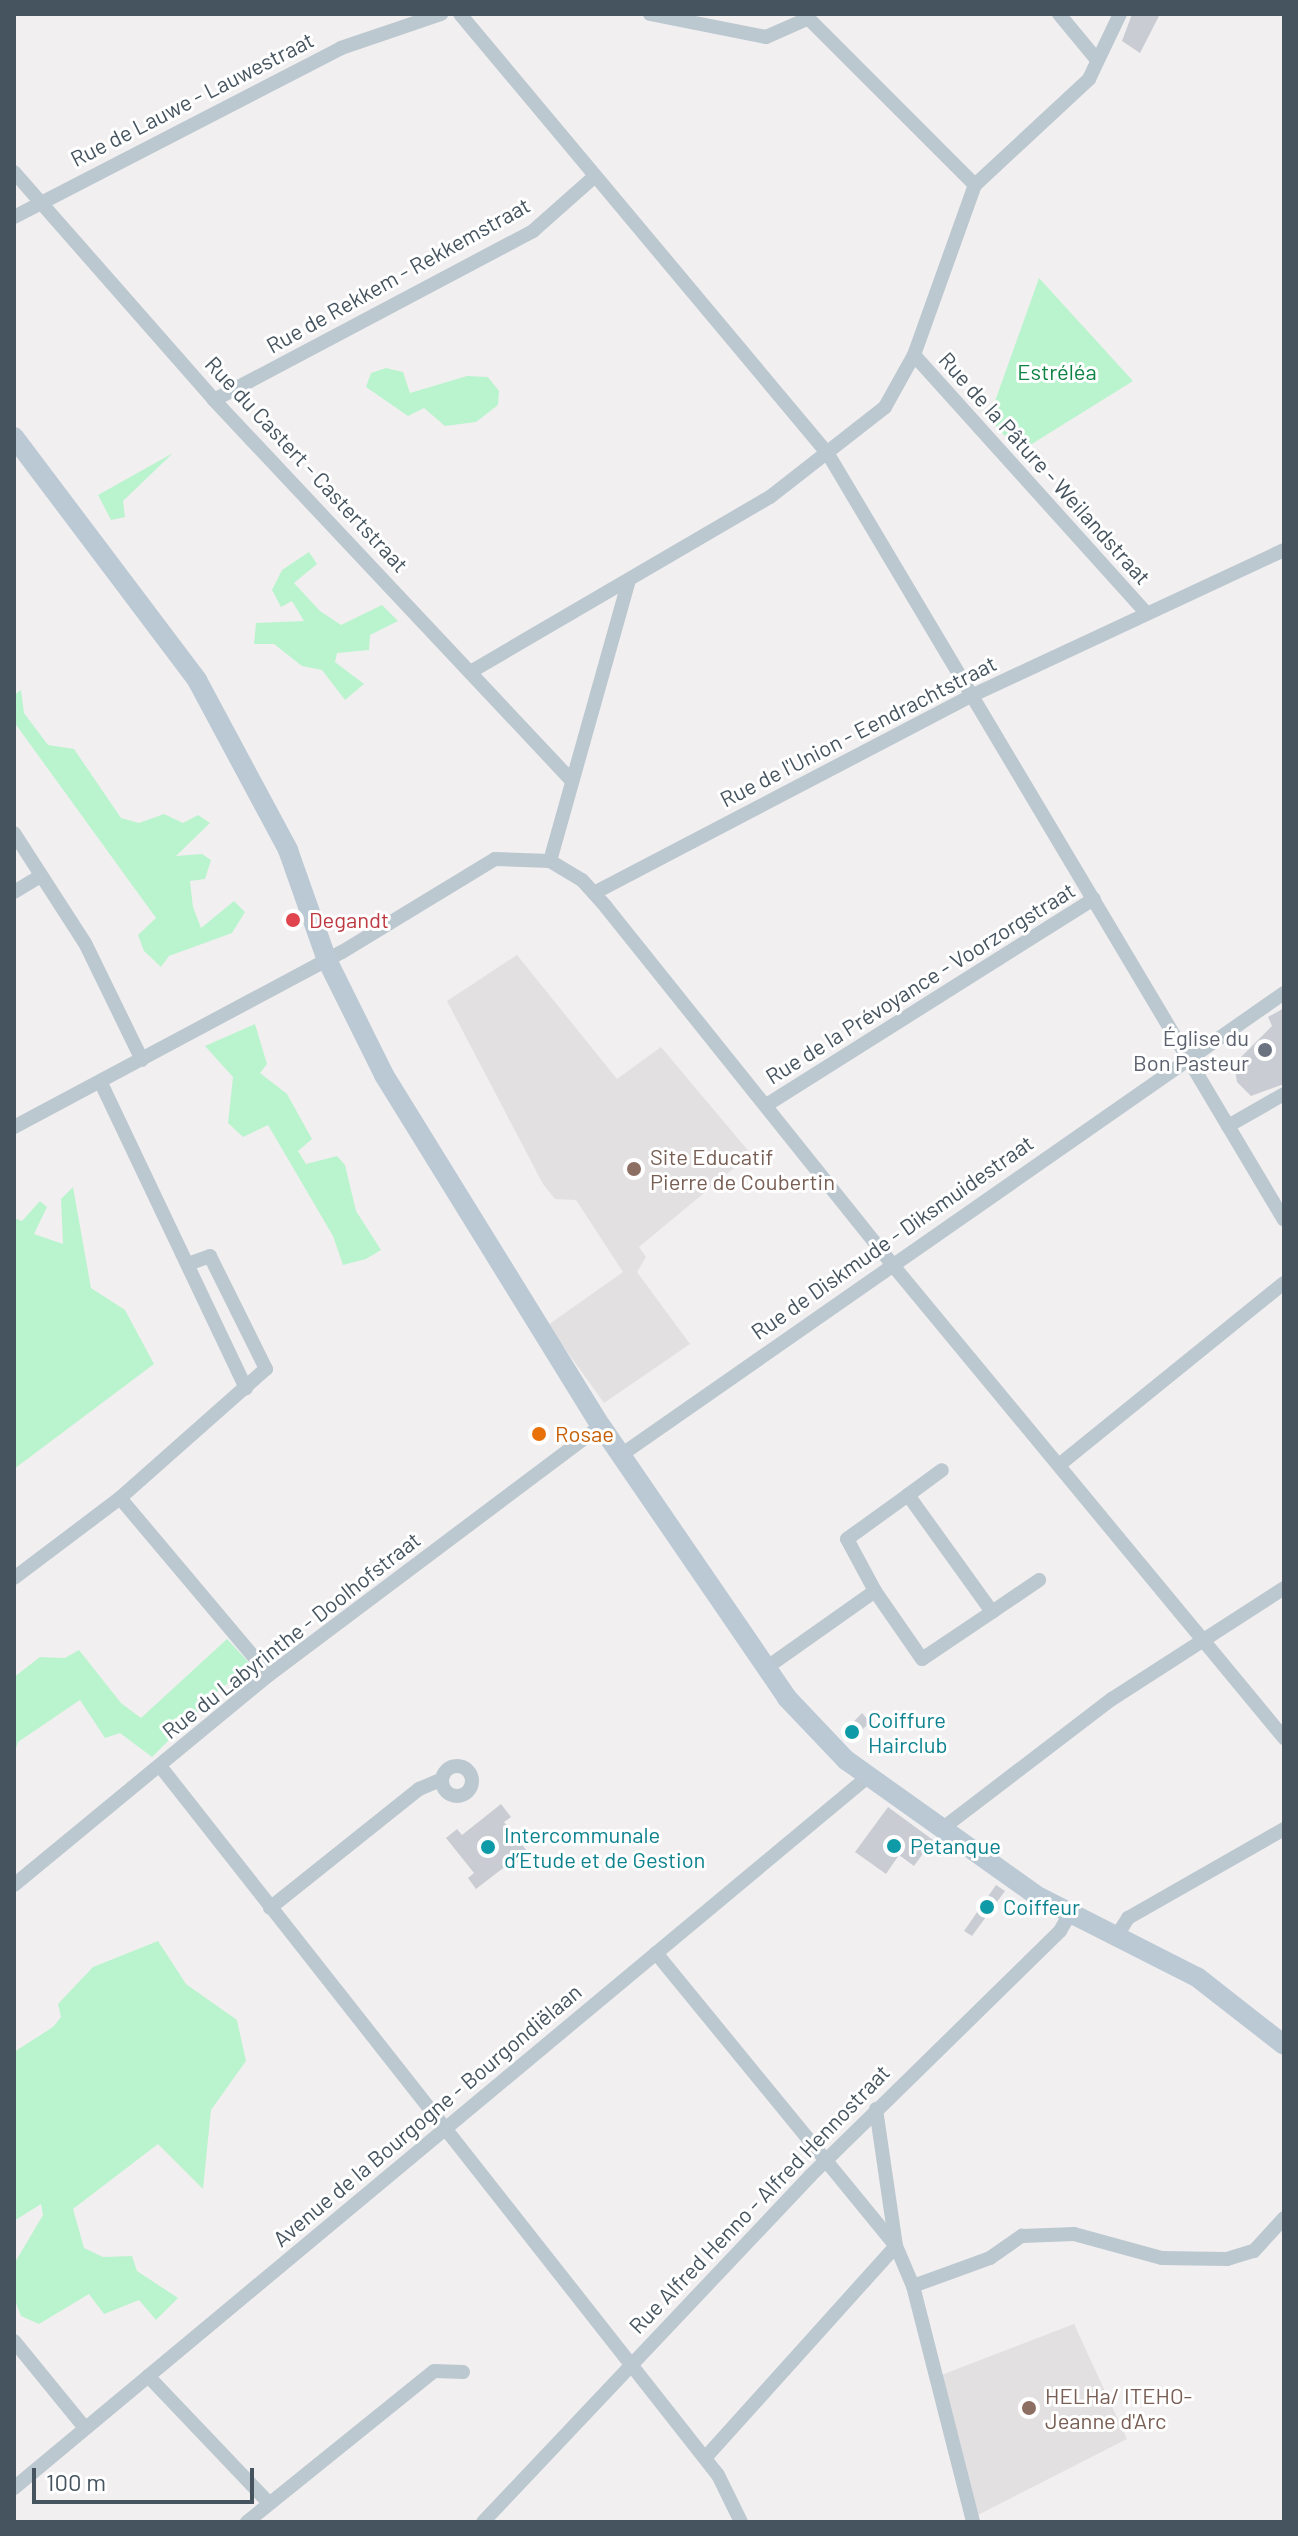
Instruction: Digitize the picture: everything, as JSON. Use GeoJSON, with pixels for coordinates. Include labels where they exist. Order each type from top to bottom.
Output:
{"type":"FeatureCollection","features":[{"type":"Feature","properties":{"kind":"street","name":"Rue de Lauwe - Lauwestraat"},"geometry":{"type":"LineString","coordinates":[[14,217],[341,48],[441,14]]}},
{"type":"Feature","properties":{"kind":"street"},"geometry":{"type":"LineString","coordinates":[[460,14],[828,454],[1284,1220]]}},
{"type":"Feature","properties":{"kind":"street"},"geometry":{"type":"LineString","coordinates":[[650,14],[766,37],[806,16],[975,185]]}},
{"type":"Feature","properties":{"kind":"street"},"geometry":{"type":"LineString","coordinates":[[1059,14],[1097,60]]}},
{"type":"Feature","properties":{"kind":"street"},"geometry":{"type":"LineString","coordinates":[[472,671],[628,583],[770,497],[885,407],[914,355],[975,185],[1052,118],[1089,79],[1120,14]]}},
{"type":"Feature","properties":{"kind":"street","name":"Rue du Castert - Castertstraat"},"geometry":{"type":"LineString","coordinates":[[14,172],[214,400],[472,671],[572,781]]}},
{"type":"Feature","properties":{"kind":"street","name":"Rue de Rekkem - Rekkemstraat"},"geometry":{"type":"LineString","coordinates":[[214,400],[533,231],[594,177]]}},
{"type":"Feature","properties":{"kind":"street","name":"Rue de la Pâture - Weilandstraat"},"geometry":{"type":"LineString","coordinates":[[914,355],[1144,610]]}},
{"type":"Feature","properties":{"kind":"street"},"geometry":{"type":"LineString","coordinates":[[14,437],[197,680],[288,850],[327,960],[445,1181],[601,1426],[766,1668],[816,1733],[869,1776],[1039,1897],[1118,1934],[1197,1977],[1284,2045]]}},
{"type":"Feature","properties":{"kind":"street","name":"Rue de l'Union - Eendrachtstraat"},"geometry":{"type":"LineString","coordinates":[[594,893],[971,696],[1144,610],[1284,550]]}},
{"type":"Feature","properties":{"kind":"street"},"geometry":{"type":"LineString","coordinates":[[550,861],[628,583]]}},
{"type":"Feature","properties":{"kind":"street"},"geometry":{"type":"LineString","coordinates":[[14,833],[85,943],[142,1060]]}},
{"type":"Feature","properties":{"kind":"street"},"geometry":{"type":"LineString","coordinates":[[14,1127],[327,960],[495,859],[550,861],[594,893],[768,1104],[891,1263],[1284,1738]]}},
{"type":"Feature","properties":{"kind":"street"},"geometry":{"type":"LineString","coordinates":[[14,892],[41,876]]}},
{"type":"Feature","properties":{"kind":"street","name":"Rue de la Prévoyance - Voorzorgstraat"},"geometry":{"type":"LineString","coordinates":[[768,1104],[1094,899]]}},
{"type":"Feature","properties":{"kind":"street","name":"Rue de Diskmude - Diksmuidestraat"},"geometry":{"type":"LineString","coordinates":[[621,1455],[891,1263],[1284,993]]}},
{"type":"Feature","properties":{"kind":"street"},"geometry":{"type":"LineString","coordinates":[[101,1083],[191,1263],[246,1388]]}},
{"type":"Feature","properties":{"kind":"street"},"geometry":{"type":"LineString","coordinates":[[1228,1126],[1284,1094]]}},
{"type":"Feature","properties":{"kind":"street"},"geometry":{"type":"LineString","coordinates":[[14,1578],[120,1498],[266,1369],[210,1256],[191,1263]]}},
{"type":"Feature","properties":{"kind":"street"},"geometry":{"type":"LineString","coordinates":[[1059,1465],[1284,1283]]}},
{"type":"Feature","properties":{"kind":"street","name":"Rue du Labyrinthe - Doolhofstraat"},"geometry":{"type":"LineString","coordinates":[[14,1885],[269,1675],[601,1426]]}},
{"type":"Feature","properties":{"kind":"street"},"geometry":{"type":"LineString","coordinates":[[942,1470],[847,1539],[875,1591],[922,1659],[1039,1580]]}},
{"type":"Feature","properties":{"kind":"street"},"geometry":{"type":"LineString","coordinates":[[908,1495],[992,1612]]}},
{"type":"Feature","properties":{"kind":"street"},"geometry":{"type":"LineString","coordinates":[[120,1498],[269,1675]]}},
{"type":"Feature","properties":{"kind":"street"},"geometry":{"type":"LineString","coordinates":[[943,1828],[1200,1640],[1284,1588]]}},
{"type":"Feature","properties":{"kind":"street"},"geometry":{"type":"LineString","coordinates":[[766,1668],[875,1591]]}},
{"type":"Feature","properties":{"kind":"street"},"geometry":{"type":"LineString","coordinates":[[160,1766],[705,2458],[741,2522]]}},
{"type":"Feature","properties":{"kind":"street","name":"Avenue de la Bourgogne - Bourgondiëlaan"},"geometry":{"type":"LineString","coordinates":[[14,2488],[869,1776]]}},
{"type":"Feature","properties":{"kind":"street"},"geometry":{"type":"LineString","coordinates":[[270,1908],[419,1789],[442,1779]]}},
{"type":"Feature","properties":{"kind":"street"},"geometry":{"type":"LineString","coordinates":[[1118,1934],[1128,1918],[1284,1829]]}},
{"type":"Feature","properties":{"kind":"street","name":"Rue Alfred Henno - Alfred Hennostraat"},"geometry":{"type":"LineString","coordinates":[[483,2522],[628,2364],[827,2159],[1060,1931],[1071,1912]]}},
{"type":"Feature","properties":{"kind":"street"},"geometry":{"type":"LineString","coordinates":[[656,1953],[896,2246]]}},
{"type":"Feature","properties":{"kind":"street"},"geometry":{"type":"LineString","coordinates":[[876,2109],[896,2246],[913,2286],[973,2522]]}},
{"type":"Feature","properties":{"kind":"street"},"geometry":{"type":"LineString","coordinates":[[913,2286],[990,2258],[1022,2236],[1074,2234],[1162,2258],[1227,2259],[1254,2251],[1284,2218]]}},
{"type":"Feature","properties":{"kind":"street"},"geometry":{"type":"LineString","coordinates":[[705,2458],[896,2246]]}},
{"type":"Feature","properties":{"kind":"street"},"geometry":{"type":"LineString","coordinates":[[14,2342],[85,2428]]}},
{"type":"Feature","properties":{"kind":"street"},"geometry":{"type":"LineString","coordinates":[[247,2522],[434,2371],[463,2372]]}},
{"type":"Feature","properties":{"kind":"street"},"geometry":{"type":"LineString","coordinates":[[148,2376],[268,2502]]}},
{"type":"Feature","properties":{"kind":"shaded area","name":"Site Educatif Pierre de Coubertin"},"geometry":{"type":"Polygon","coordinates":[[[517,955],[617,1079],[661,1047],[751,1154],[639,1247],[646,1257],[637,1272],[690,1344],[604,1403],[548,1325],[623,1272],[576,1200],[555,1199],[543,1184],[447,1001],[517,955]]]}},
{"type":"Feature","properties":{"kind":"shaded area","name":"HELHa/ ITEHO- Jeanne d'Arc"},"geometry":{"type":"Polygon","coordinates":[[[1074,2324],[1127,2439],[972,2518],[939,2376],[1074,2324]]]}},
{"type":"Feature","properties":{"kind":"green space","name":"Estréléa"},"geometry":{"type":"Polygon","coordinates":[[[1039,278],[1133,381],[1019,452],[989,418],[1039,278]]]}},
{"type":"Feature","properties":{"kind":"green space"},"geometry":{"type":"Polygon","coordinates":[[[386,368],[403,372],[410,393],[467,376],[488,377],[499,391],[498,405],[476,422],[445,426],[424,408],[408,416],[366,387],[371,373],[386,368]]]}},
{"type":"Feature","properties":{"kind":"green space"},"geometry":{"type":"Polygon","coordinates":[[[173,453],[123,501],[125,517],[111,520],[98,495],[173,453]]]}},
{"type":"Feature","properties":{"kind":"green space"},"geometry":{"type":"Polygon","coordinates":[[[309,552],[317,564],[294,583],[320,611],[341,625],[382,605],[398,621],[370,635],[369,650],[337,653],[335,662],[364,684],[345,700],[322,670],[302,666],[274,644],[254,644],[256,623],[304,621],[292,601],[281,607],[272,590],[282,570],[309,552]]]}},
{"type":"Feature","properties":{"kind":"green space"},"geometry":{"type":"Polygon","coordinates":[[[21,690],[24,713],[48,745],[74,749],[121,818],[139,823],[164,814],[183,823],[198,815],[210,823],[176,856],[202,854],[211,860],[205,879],[190,881],[193,907],[201,928],[234,901],[245,912],[232,933],[169,956],[161,967],[144,951],[138,935],[156,918],[14,722],[14,695],[21,690]]]}},
{"type":"Feature","properties":{"kind":"green space"},"geometry":{"type":"Polygon","coordinates":[[[255,1024],[267,1064],[260,1073],[287,1094],[312,1139],[298,1151],[306,1164],[337,1156],[345,1165],[356,1211],[381,1250],[366,1259],[343,1265],[333,1236],[268,1125],[243,1137],[228,1123],[233,1077],[205,1046],[255,1024]]]}},
{"type":"Feature","properties":{"kind":"green space"},"geometry":{"type":"Polygon","coordinates":[[[73,1187],[91,1288],[125,1310],[154,1364],[14,1469],[14,1218],[22,1221],[40,1201],[47,1207],[34,1234],[63,1244],[61,1199],[73,1187]]]}},
{"type":"Feature","properties":{"kind":"green space"},"geometry":{"type":"Polygon","coordinates":[[[227,1639],[254,1668],[222,1687],[152,1757],[120,1733],[105,1738],[80,1700],[18,1742],[14,1754],[14,1677],[40,1657],[65,1658],[79,1650],[121,1703],[141,1718],[227,1639]]]}},
{"type":"Feature","properties":{"kind":"green space"},"geometry":{"type":"Polygon","coordinates":[[[158,1941],[186,1984],[237,2020],[246,2061],[211,2110],[203,2189],[158,2144],[73,2209],[84,2248],[103,2257],[132,2256],[137,2271],[178,2298],[156,2320],[139,2300],[104,2314],[89,2294],[39,2324],[21,2316],[14,2298],[14,2264],[43,2215],[41,2204],[14,2221],[14,2052],[53,2027],[61,2017],[58,2004],[93,1967],[158,1941]]]}},
{"type":"Feature","properties":{"kind":"building"},"geometry":{"type":"Polygon","coordinates":[[[1132,14],[1160,14],[1140,53],[1122,41],[1132,14]]]}},
{"type":"Feature","properties":{"kind":"building","name":"Église du Bon Pasteur"},"geometry":{"type":"Polygon","coordinates":[[[1284,1008],[1284,1084],[1251,1096],[1237,1082],[1234,1064],[1272,1026],[1268,1017],[1284,1008]]]}},
{"type":"Feature","properties":{"kind":"building","name":"Coiffure Hairclub"},"geometry":{"type":"Polygon","coordinates":[[[862,1713],[870,1722],[849,1743],[841,1735],[862,1713]]]}},
{"type":"Feature","properties":{"kind":"building","name":"Intercommunale d’Etude et de Gestion"},"geometry":{"type":"Polygon","coordinates":[[[501,1804],[511,1817],[504,1822],[531,1856],[520,1865],[515,1859],[476,1889],[468,1878],[474,1873],[446,1838],[457,1829],[462,1835],[501,1804]]]}},
{"type":"Feature","properties":{"kind":"building","name":"Petanque"},"geometry":{"type":"Polygon","coordinates":[[[888,1807],[933,1840],[914,1866],[899,1855],[886,1874],[855,1852],[888,1807]]]}},
{"type":"Feature","properties":{"kind":"building","name":"Coiffeur"},"geometry":{"type":"Polygon","coordinates":[[[996,1885],[1005,1891],[972,1936],[964,1931],[996,1885]]]}},
{"type":"Feature","properties":{"kind":"place","name":"Degandt"},"geometry":{"type":"Point","coordinates":[293,920]}},
{"type":"Feature","properties":{"kind":"place","name":"Église du Bon Pasteur"},"geometry":{"type":"Point","coordinates":[1265,1050]}},
{"type":"Feature","properties":{"kind":"place","name":"Site Educatif Pierre de Coubertin"},"geometry":{"type":"Point","coordinates":[634,1169]}},
{"type":"Feature","properties":{"kind":"place","name":"Rosae"},"geometry":{"type":"Point","coordinates":[539,1434]}},
{"type":"Feature","properties":{"kind":"place","name":"Coiffure Hairclub"},"geometry":{"type":"Point","coordinates":[852,1732]}},
{"type":"Feature","properties":{"kind":"place","name":"Petanque"},"geometry":{"type":"Point","coordinates":[894,1846]}},
{"type":"Feature","properties":{"kind":"place","name":"Intercommunale d’Etude et de Gestion"},"geometry":{"type":"Point","coordinates":[488,1847]}},
{"type":"Feature","properties":{"kind":"place","name":"Coiffeur"},"geometry":{"type":"Point","coordinates":[987,1907]}},
{"type":"Feature","properties":{"kind":"place","name":"HELHa/ ITEHO- Jeanne d'Arc"},"geometry":{"type":"Point","coordinates":[1029,2408]}}]}
